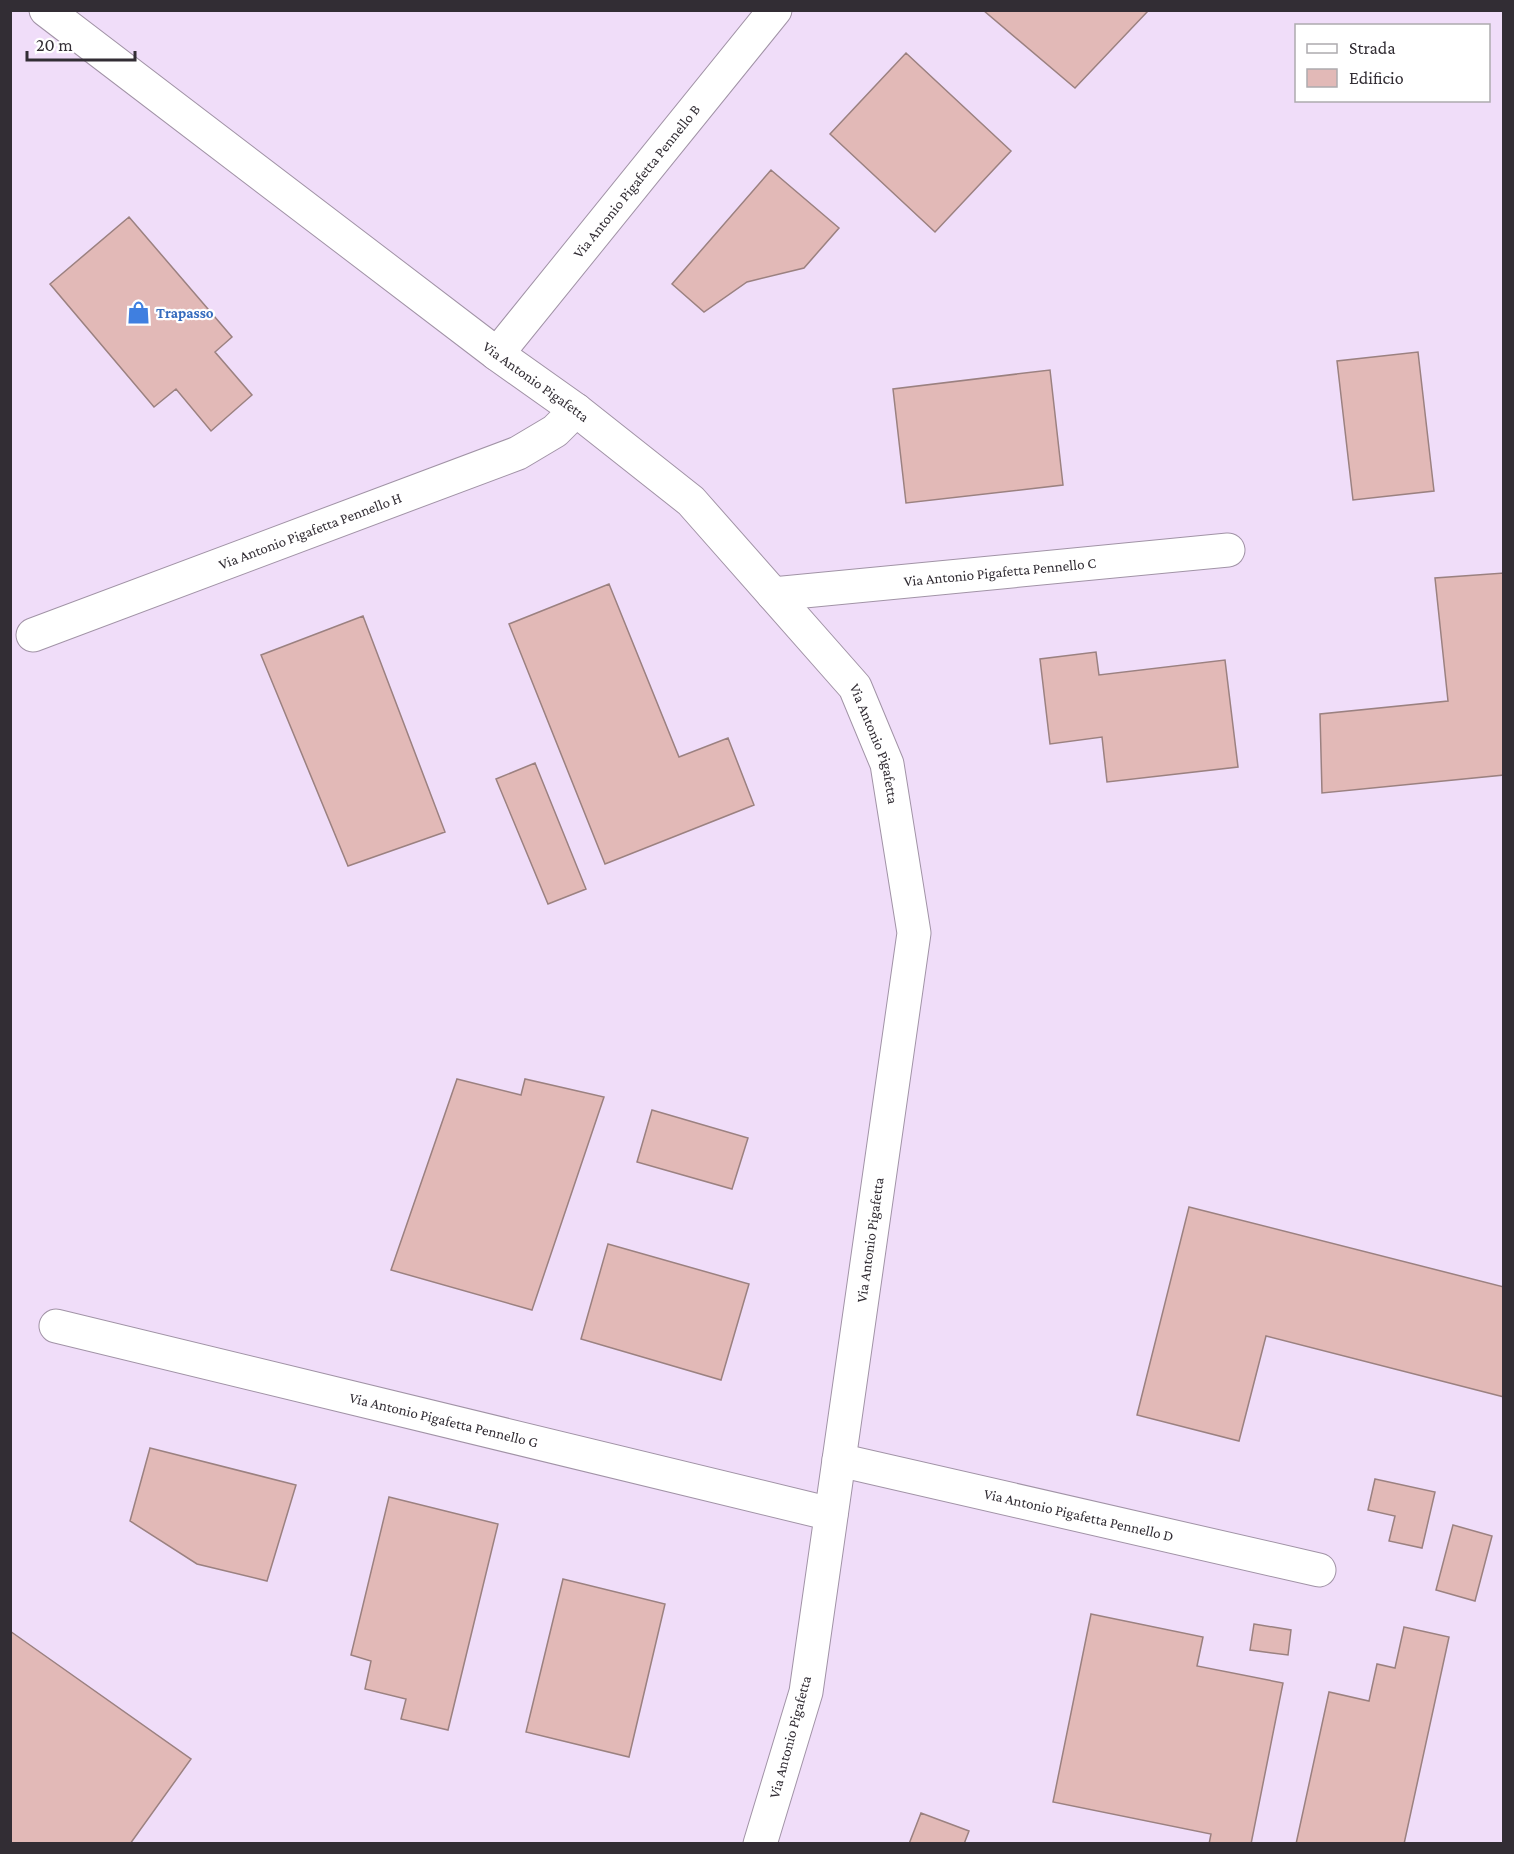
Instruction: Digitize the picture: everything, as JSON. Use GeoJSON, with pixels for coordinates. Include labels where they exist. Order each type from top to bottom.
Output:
{"type":"FeatureCollection","features":[{"type":"Feature","properties":{"kind":"street","name":"Via Antonio Pigafetta"},"geometry":{"type":"LineString","coordinates":[[46,10],[497,354],[576,410],[691,501],[855,687],[883,753],[887,764],[914,933],[806,1692],[760,1844]]}},
{"type":"Feature","properties":{"kind":"street","name":"Via Antonio Pigafetta Pennello B"},"geometry":{"type":"LineString","coordinates":[[497,354],[775,10]]}},
{"type":"Feature","properties":{"kind":"street","name":"Via Antonio Pigafetta Pennello H"},"geometry":{"type":"LineString","coordinates":[[33,635],[518,453],[555,431],[576,410]]}},
{"type":"Feature","properties":{"kind":"street","name":"Via Antonio Pigafetta Pennello C"},"geometry":{"type":"LineString","coordinates":[[773,594],[1228,550]]}},
{"type":"Feature","properties":{"kind":"street","name":"Via Antonio Pigafetta Pennello G"},"geometry":{"type":"LineString","coordinates":[[56,1326],[831,1514]]}},
{"type":"Feature","properties":{"kind":"street","name":"Via Antonio Pigafetta Pennello D"},"geometry":{"type":"LineString","coordinates":[[838,1460],[1319,1570]]}},
{"type":"Feature","properties":{"kind":"shaded area"},"geometry":{"type":"Polygon","coordinates":[[[11,11],[1503,11],[1503,1843],[11,1843],[11,11]]]}},
{"type":"Feature","properties":{"kind":"building"},"geometry":{"type":"Polygon","coordinates":[[[983,10],[1148,10],[1148,11],[1075,88],[983,10]]]}},
{"type":"Feature","properties":{"kind":"building"},"geometry":{"type":"Polygon","coordinates":[[[906,53],[1011,151],[935,232],[830,134],[906,53]]]}},
{"type":"Feature","properties":{"kind":"building"},"geometry":{"type":"Polygon","coordinates":[[[771,170],[839,228],[804,268],[747,282],[704,312],[672,284],[771,170]]]}},
{"type":"Feature","properties":{"kind":"building"},"geometry":{"type":"Polygon","coordinates":[[[129,217],[232,337],[215,352],[252,395],[211,431],[176,389],[154,407],[50,284],[129,217]]]}},
{"type":"Feature","properties":{"kind":"building"},"geometry":{"type":"Polygon","coordinates":[[[1418,352],[1434,491],[1353,500],[1337,361],[1418,352]]]}},
{"type":"Feature","properties":{"kind":"building"},"geometry":{"type":"Polygon","coordinates":[[[1050,370],[1063,485],[906,503],[893,389],[1050,370]]]}},
{"type":"Feature","properties":{"kind":"building"},"geometry":{"type":"Polygon","coordinates":[[[1504,573],[1504,775],[1322,793],[1320,714],[1448,701],[1435,578],[1504,573]]]}},
{"type":"Feature","properties":{"kind":"building"},"geometry":{"type":"Polygon","coordinates":[[[609,584],[679,757],[728,738],[754,805],[605,864],[509,624],[609,584]]]}},
{"type":"Feature","properties":{"kind":"building"},"geometry":{"type":"Polygon","coordinates":[[[363,616],[445,832],[348,866],[261,655],[363,616]]]}},
{"type":"Feature","properties":{"kind":"building"},"geometry":{"type":"Polygon","coordinates":[[[1096,652],[1099,675],[1225,660],[1238,767],[1107,782],[1102,737],[1050,744],[1040,659],[1096,652]]]}},
{"type":"Feature","properties":{"kind":"building"},"geometry":{"type":"Polygon","coordinates":[[[535,763],[586,889],[548,904],[496,779],[535,763]]]}},
{"type":"Feature","properties":{"kind":"building"},"geometry":{"type":"Polygon","coordinates":[[[457,1079],[521,1095],[525,1079],[604,1097],[532,1310],[391,1270],[457,1079]]]}},
{"type":"Feature","properties":{"kind":"building"},"geometry":{"type":"Polygon","coordinates":[[[652,1110],[748,1138],[732,1189],[637,1162],[652,1110]]]}},
{"type":"Feature","properties":{"kind":"building"},"geometry":{"type":"Polygon","coordinates":[[[1189,1207],[1504,1287],[1504,1397],[1266,1336],[1239,1441],[1137,1415],[1189,1207]]]}},
{"type":"Feature","properties":{"kind":"building"},"geometry":{"type":"Polygon","coordinates":[[[608,1244],[749,1284],[721,1380],[581,1339],[608,1244]]]}},
{"type":"Feature","properties":{"kind":"building"},"geometry":{"type":"Polygon","coordinates":[[[150,1448],[296,1485],[267,1581],[197,1564],[130,1521],[150,1448]]]}},
{"type":"Feature","properties":{"kind":"building"},"geometry":{"type":"Polygon","coordinates":[[[1375,1479],[1435,1492],[1422,1548],[1389,1541],[1395,1516],[1368,1510],[1375,1479]]]}},
{"type":"Feature","properties":{"kind":"building"},"geometry":{"type":"Polygon","coordinates":[[[389,1497],[498,1524],[448,1730],[401,1719],[406,1699],[365,1689],[371,1661],[351,1655],[389,1497]]]}},
{"type":"Feature","properties":{"kind":"building"},"geometry":{"type":"Polygon","coordinates":[[[1453,1525],[1492,1536],[1475,1601],[1436,1590],[1453,1525]]]}},
{"type":"Feature","properties":{"kind":"building"},"geometry":{"type":"Polygon","coordinates":[[[563,1579],[665,1604],[629,1757],[526,1732],[563,1579]]]}},
{"type":"Feature","properties":{"kind":"building"},"geometry":{"type":"Polygon","coordinates":[[[1091,1614],[1203,1637],[1197,1666],[1283,1683],[1251,1844],[1209,1844],[1211,1834],[1053,1802],[1091,1614]]]}},
{"type":"Feature","properties":{"kind":"building"},"geometry":{"type":"Polygon","coordinates":[[[1254,1624],[1291,1630],[1288,1655],[1250,1650],[1254,1624]]]}},
{"type":"Feature","properties":{"kind":"building"},"geometry":{"type":"Polygon","coordinates":[[[1404,1627],[1449,1637],[1404,1844],[1296,1844],[1329,1692],[1369,1701],[1377,1664],[1395,1668],[1404,1627]]]}},
{"type":"Feature","properties":{"kind":"building"},"geometry":{"type":"Polygon","coordinates":[[[10,1631],[191,1759],[130,1844],[10,1844],[10,1631]]]}},
{"type":"Feature","properties":{"kind":"building"},"geometry":{"type":"Polygon","coordinates":[[[921,1813],[969,1831],[964,1844],[909,1844],[921,1813]]]}},
{"type":"Feature","properties":{"kind":"place","name":"Trapasso"},"geometry":{"type":"Point","coordinates":[138,313]}}]}
